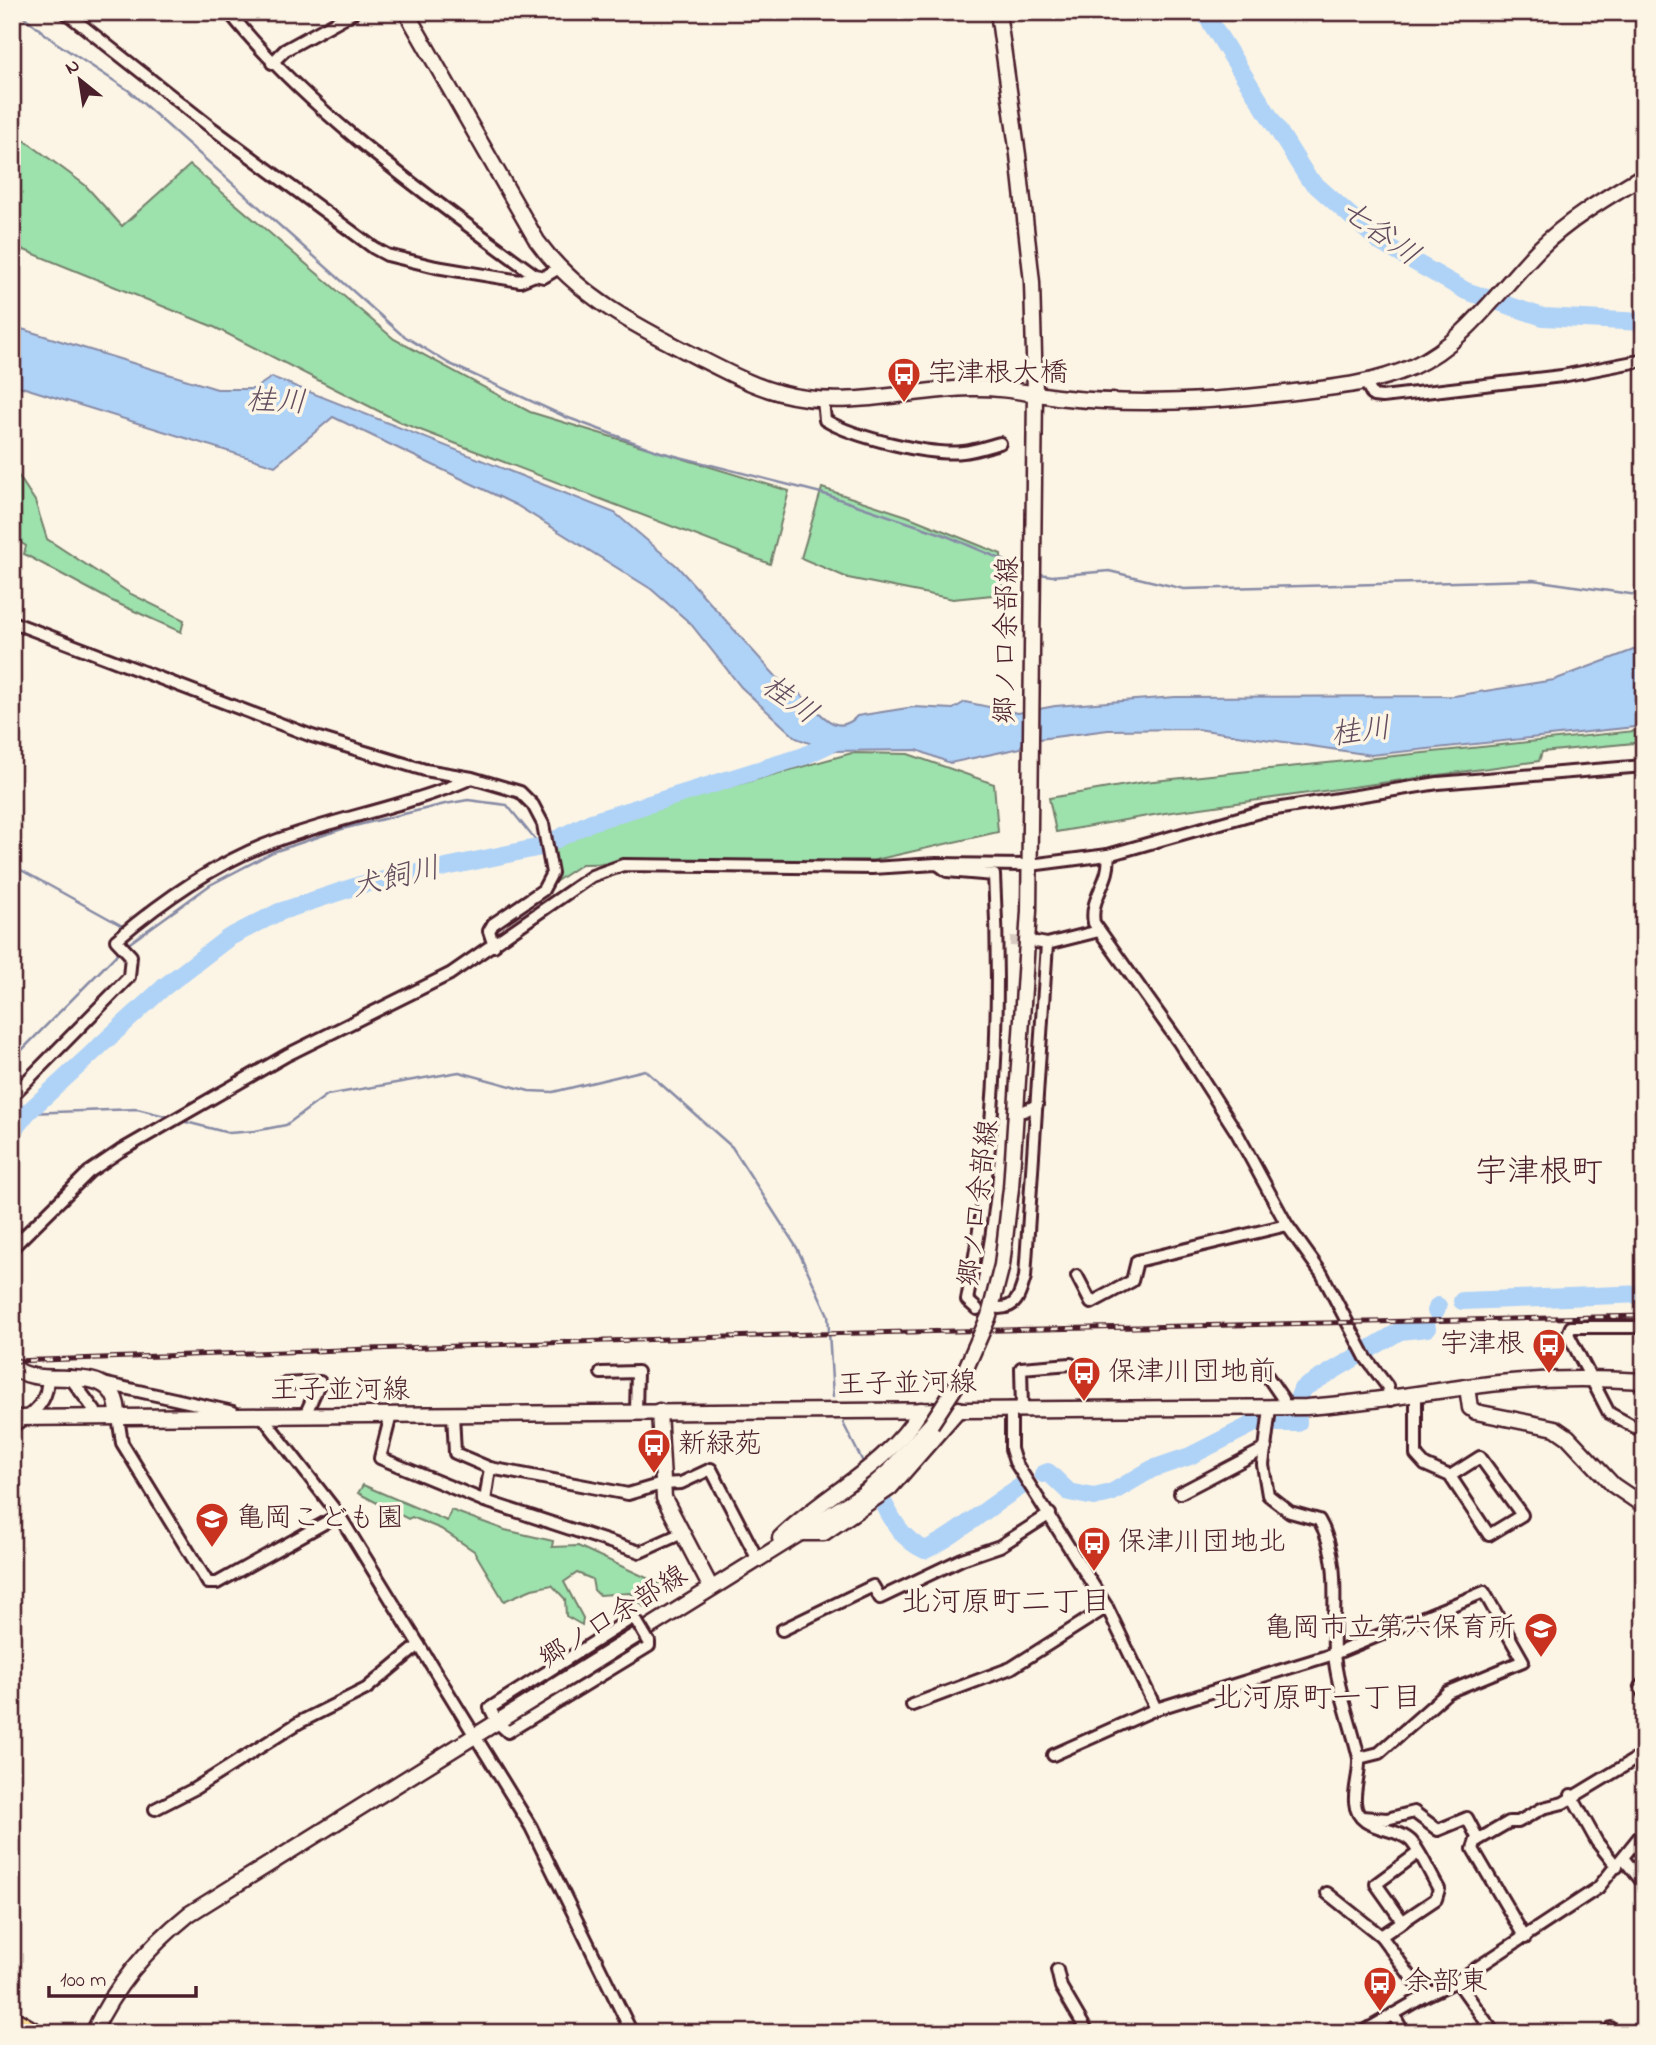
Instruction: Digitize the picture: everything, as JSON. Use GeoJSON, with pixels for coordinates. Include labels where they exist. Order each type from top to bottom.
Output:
{"type":"FeatureCollection","features":[{"type":"Feature","properties":{"kind":"highway"},"geometry":{"type":"LineString","coordinates":[[12,2020],[34,2033]]}},
{"type":"Feature","properties":{"kind":"main road"},"geometry":{"type":"LineString","coordinates":[[406,12],[537,241],[559,268],[596,301],[714,365],[778,393],[823,401],[972,388],[1154,403],[1207,401],[1366,383],[1414,366],[1437,353],[1563,229],[1644,175]]}},
{"type":"Feature","properties":{"kind":"main road","name":"郷ノ口余部線"},"geometry":{"type":"LineString","coordinates":[[93,2033],[123,1980],[146,1953],[189,1914],[710,1586],[863,1494],[889,1471],[931,1424],[963,1375],[988,1311],[1002,1265],[1011,1188],[1030,865],[1035,392],[1032,282],[998,12]]}},
{"type":"Feature","properties":{"kind":"main road"},"geometry":{"type":"LineString","coordinates":[[12,1365],[26,1376],[69,1376],[98,1382],[110,1389],[116,1397],[118,1417]]}},
{"type":"Feature","properties":{"kind":"main road","name":"王子並河線"},"geometry":{"type":"LineString","coordinates":[[12,1418],[1307,1407],[1391,1400],[1467,1387],[1593,1379],[1644,1381]]}},
{"type":"Feature","properties":{"kind":"main road"},"geometry":{"type":"LineString","coordinates":[[1467,1387],[1470,1408],[1476,1412],[1555,1428],[1568,1437],[1613,1485],[1644,1506]]}},
{"type":"Feature","properties":{"kind":"main road"},"geometry":{"type":"LineString","coordinates":[[799,1533],[824,1533],[890,1489],[959,1409]]}},
{"type":"Feature","properties":{"kind":"main road"},"geometry":{"type":"LineString","coordinates":[[760,1556],[801,1518],[843,1490],[885,1454],[910,1428],[920,1410]]}},
{"type":"Feature","properties":{"kind":"main road"},"geometry":{"type":"LineString","coordinates":[[659,1411],[664,1498],[680,1534],[710,1586]]}},
{"type":"Feature","properties":{"kind":"street"},"geometry":{"type":"LineString","coordinates":[[65,12],[212,128],[374,248],[387,255],[436,267],[520,281],[535,275]]}},
{"type":"Feature","properties":{"kind":"street"},"geometry":{"type":"LineString","coordinates":[[229,12],[272,63],[432,199],[535,275],[544,278],[559,268]]}},
{"type":"Feature","properties":{"kind":"street"},"geometry":{"type":"LineString","coordinates":[[272,63],[285,50],[354,12]]}},
{"type":"Feature","properties":{"kind":"street"},"geometry":{"type":"LineString","coordinates":[[1366,383],[1373,396],[1382,397],[1562,376],[1644,360]]}},
{"type":"Feature","properties":{"kind":"street"},"geometry":{"type":"LineString","coordinates":[[823,401],[825,420],[846,433],[926,451],[962,452],[1000,443]]}},
{"type":"Feature","properties":{"kind":"street"},"geometry":{"type":"LineString","coordinates":[[12,622],[312,736],[425,770],[472,778],[520,792],[533,805],[543,824],[552,873],[543,890],[489,930],[494,946]]}},
{"type":"Feature","properties":{"kind":"street"},"geometry":{"type":"LineString","coordinates":[[12,1248],[89,1172],[120,1151],[287,1055],[450,974],[592,876],[622,865],[872,868],[936,864],[1030,865],[1108,855],[1263,811],[1438,783],[1644,766]]}},
{"type":"Feature","properties":{"kind":"street"},"geometry":{"type":"LineString","coordinates":[[12,1096],[129,977],[131,956],[116,940],[150,912],[210,872],[273,841],[437,793],[472,778]]}},
{"type":"Feature","properties":{"kind":"street"},"geometry":{"type":"LineString","coordinates":[[1108,855],[1107,879],[1094,904],[1093,915],[1099,931],[1178,1041],[1237,1133],[1287,1225],[1322,1274],[1364,1354],[1387,1386],[1391,1400]]}},
{"type":"Feature","properties":{"kind":"street"},"geometry":{"type":"LineString","coordinates":[[936,864],[947,871],[994,875],[998,940],[990,1121],[967,1300],[988,1311],[1008,1308],[1019,1299],[1025,1277],[1037,1105],[1042,943],[1099,931]]}},
{"type":"Feature","properties":{"kind":"street"},"geometry":{"type":"LineString","coordinates":[[998,940],[1010,941]]}},
{"type":"Feature","properties":{"kind":"street"},"geometry":{"type":"LineString","coordinates":[[1024,1111],[1037,1105]]}},
{"type":"Feature","properties":{"kind":"street"},"geometry":{"type":"LineString","coordinates":[[990,1121],[1004,1118]]}},
{"type":"Feature","properties":{"kind":"street"},"geometry":{"type":"LineString","coordinates":[[1077,1276],[1091,1303],[1132,1281],[1136,1261],[1287,1225]]}},
{"type":"Feature","properties":{"kind":"street"},"geometry":{"type":"LineString","coordinates":[[1644,1327],[1571,1327],[1568,1334],[1609,1413],[1644,1432]]}},
{"type":"Feature","properties":{"kind":"street"},"geometry":{"type":"LineString","coordinates":[[1071,1364],[1021,1368],[1011,1449],[1015,1462],[1107,1607],[1156,1709]]}},
{"type":"Feature","properties":{"kind":"street"},"geometry":{"type":"LineString","coordinates":[[1259,1364],[1283,1399],[1266,1448],[1263,1480],[1268,1495],[1290,1512],[1319,1520],[1327,1535],[1336,1599],[1334,1654],[1359,1758],[1360,1775],[1355,1801],[1368,1824],[1409,1839],[1438,1889],[1436,1899],[1381,1936]]}},
{"type":"Feature","properties":{"kind":"street"},"geometry":{"type":"LineString","coordinates":[[601,1373],[637,1372],[636,1411]]}},
{"type":"Feature","properties":{"kind":"street"},"geometry":{"type":"LineString","coordinates":[[12,1426],[33,1413],[44,1399],[49,1390],[47,1376]]}},
{"type":"Feature","properties":{"kind":"street"},"geometry":{"type":"LineString","coordinates":[[69,1376],[95,1411]]}},
{"type":"Feature","properties":{"kind":"street"},"geometry":{"type":"LineString","coordinates":[[98,1382],[256,1416],[340,1515],[547,1854],[632,2033]]}},
{"type":"Feature","properties":{"kind":"street"},"geometry":{"type":"LineString","coordinates":[[284,1384],[320,1382],[305,1415]]}},
{"type":"Feature","properties":{"kind":"street"},"geometry":{"type":"LineString","coordinates":[[1416,1396],[1416,1455],[1425,1465],[1450,1476],[1489,1535],[1521,1515],[1480,1457],[1450,1476]]}},
{"type":"Feature","properties":{"kind":"street"},"geometry":{"type":"LineString","coordinates":[[391,1415],[380,1458],[485,1501],[640,1552],[680,1534]]}},
{"type":"Feature","properties":{"kind":"street"},"geometry":{"type":"LineString","coordinates":[[453,1415],[454,1453],[490,1468],[628,1494],[663,1484],[681,1483],[711,1469],[760,1556]]}},
{"type":"Feature","properties":{"kind":"street"},"geometry":{"type":"LineString","coordinates":[[118,1417],[122,1443],[208,1583],[217,1583],[340,1515]]}},
{"type":"Feature","properties":{"kind":"street"},"geometry":{"type":"LineString","coordinates":[[1180,1493],[1266,1448]]}},
{"type":"Feature","properties":{"kind":"street"},"geometry":{"type":"LineString","coordinates":[[485,1501],[490,1468]]}},
{"type":"Feature","properties":{"kind":"street"},"geometry":{"type":"LineString","coordinates":[[782,1630],[873,1586],[880,1598],[962,1559],[1000,1546],[1050,1514]]}},
{"type":"Feature","properties":{"kind":"street"},"geometry":{"type":"LineString","coordinates":[[1053,1755],[1156,1709],[1334,1654],[1484,1592],[1523,1661],[1448,1692],[1378,1752],[1359,1758]]}},
{"type":"Feature","properties":{"kind":"street"},"geometry":{"type":"LineString","coordinates":[[912,1705],[1011,1668],[1107,1607]]}},
{"type":"Feature","properties":{"kind":"street"},"geometry":{"type":"LineString","coordinates":[[632,1618],[637,1622],[649,1646],[508,1732],[497,1722],[490,1708],[632,1618]]}},
{"type":"Feature","properties":{"kind":"street"},"geometry":{"type":"LineString","coordinates":[[155,1809],[194,1789],[300,1722],[366,1689],[419,1645]]}},
{"type":"Feature","properties":{"kind":"street"},"geometry":{"type":"LineString","coordinates":[[1644,1682],[1640,1687],[1644,1694]]}},
{"type":"Feature","properties":{"kind":"street"},"geometry":{"type":"LineString","coordinates":[[1525,1938],[1484,1872],[1473,1849],[1476,1841],[1509,1822],[1518,1822],[1543,1808],[1563,1802],[1644,1754]]}},
{"type":"Feature","properties":{"kind":"street"},"geometry":{"type":"LineString","coordinates":[[1572,1795],[1597,1842],[1644,1884]]}},
{"type":"Feature","properties":{"kind":"street"},"geometry":{"type":"LineString","coordinates":[[1362,1817],[1387,1819],[1414,1812],[1438,1830],[1466,1818],[1476,1841]]}},
{"type":"Feature","properties":{"kind":"street"},"geometry":{"type":"LineString","coordinates":[[1361,2033],[1425,1996],[1457,1982],[1598,1888],[1644,1831]]}},
{"type":"Feature","properties":{"kind":"street"},"geometry":{"type":"LineString","coordinates":[[1403,1922],[1376,1884],[1418,1853]]}},
{"type":"Feature","properties":{"kind":"street"},"geometry":{"type":"LineString","coordinates":[[1327,1893],[1381,1936],[1425,1996]]}},
{"type":"Feature","properties":{"kind":"street"},"geometry":{"type":"LineString","coordinates":[[1057,1970],[1061,1987],[1088,2033]]}},
{"type":"Feature","properties":{"kind":"street"},"geometry":{"type":"LineString","coordinates":[[1457,1982],[1494,2033]]}},
{"type":"Feature","properties":{"kind":"street"},"geometry":{"type":"LineString","coordinates":[[1393,2014],[1404,2033]]}},
{"type":"Feature","properties":{"kind":"green space"},"geometry":{"type":"Polygon","coordinates":[[[12,131],[85,185],[122,226],[190,165],[394,339],[530,412],[789,491],[770,564],[402,423],[214,327],[12,245],[12,131]]]}},
{"type":"Feature","properties":{"kind":"green space"},"geometry":{"type":"Polygon","coordinates":[[[12,466],[35,501],[47,539],[131,594],[184,620],[181,632],[110,600],[24,554],[26,546],[12,537],[12,466]]]}},
{"type":"Feature","properties":{"kind":"green space"},"geometry":{"type":"Polygon","coordinates":[[[822,488],[907,516],[1001,554],[1002,594],[953,599],[848,578],[801,558],[822,488]]]}},
{"type":"Feature","properties":{"kind":"green space"},"geometry":{"type":"Polygon","coordinates":[[[1644,730],[1644,742],[1542,752],[1539,761],[1165,813],[1056,832],[1049,798],[1144,782],[1644,730]]]}},
{"type":"Feature","properties":{"kind":"green space"},"geometry":{"type":"Polygon","coordinates":[[[852,753],[908,754],[994,784],[998,832],[875,860],[582,864],[555,882],[555,849],[579,833],[700,795],[852,753]]]}},
{"type":"Feature","properties":{"kind":"green space"},"geometry":{"type":"Polygon","coordinates":[[[363,1485],[447,1521],[451,1510],[505,1530],[553,1541],[552,1547],[578,1546],[662,1585],[652,1607],[644,1607],[631,1593],[599,1595],[594,1590],[592,1579],[577,1573],[564,1582],[583,1618],[582,1625],[566,1616],[565,1599],[552,1585],[532,1589],[504,1601],[474,1551],[441,1529],[412,1517],[408,1519],[358,1493],[363,1485]]]}},
{"type":"Feature","properties":{"kind":"water","name":"桂川"},"geometry":{"type":"Polygon","coordinates":[[[12,326],[217,389],[254,389],[272,377],[615,513],[677,566],[781,682],[799,693],[820,714],[841,725],[849,723],[857,716],[914,707],[953,709],[965,702],[1018,713],[1055,706],[1175,697],[1454,696],[1554,680],[1644,646],[1644,726],[1371,755],[1197,729],[1108,730],[1024,741],[1020,748],[950,763],[917,750],[830,751],[796,738],[741,687],[690,623],[651,589],[516,505],[333,417],[275,466],[12,384],[12,326]]]}},
{"type":"Feature","properties":{"kind":"waterway"},"geometry":{"type":"LineString","coordinates":[[18,12],[55,42],[128,90],[401,334],[448,363],[566,417],[660,452],[821,493],[942,534],[1027,570]]}},
{"type":"Feature","properties":{"kind":"waterway","name":"七谷川"},"geometry":{"type":"LineString","coordinates":[[1204,12],[1308,178],[1381,243],[1466,291],[1543,317],[1644,322]]}},
{"type":"Feature","properties":{"kind":"waterway"},"geometry":{"type":"LineString","coordinates":[[1040,574],[1052,576],[1109,571],[1184,589],[1533,580],[1644,596]]}},
{"type":"Feature","properties":{"kind":"waterway","name":"犬飼川"},"geometry":{"type":"LineString","coordinates":[[12,1132],[27,1113],[164,987],[228,938],[279,912],[360,885],[541,847],[591,822],[804,756],[842,738]]}},
{"type":"Feature","properties":{"kind":"waterway"},"geometry":{"type":"LineString","coordinates":[[127,945],[210,885],[273,852],[342,829],[445,804],[468,800],[507,805],[541,847]]}},
{"type":"Feature","properties":{"kind":"waterway"},"geometry":{"type":"LineString","coordinates":[[12,865],[126,928]]}},
{"type":"Feature","properties":{"kind":"waterway"},"geometry":{"type":"LineString","coordinates":[[12,1060],[122,949]]}},
{"type":"Feature","properties":{"kind":"waterway"},"geometry":{"type":"LineString","coordinates":[[182,1121],[229,1133],[255,1131],[286,1125],[327,1095],[459,1072],[529,1091],[553,1092],[645,1070],[732,1147],[797,1248],[828,1315],[833,1397]]}},
{"type":"Feature","properties":{"kind":"waterway"},"geometry":{"type":"LineString","coordinates":[[27,1113],[137,1109],[169,1117]]}},
{"type":"Feature","properties":{"kind":"waterway"},"geometry":{"type":"LineString","coordinates":[[1462,1301],[1644,1294]]}},
{"type":"Feature","properties":{"kind":"waterway"},"geometry":{"type":"LineString","coordinates":[[1436,1311],[1438,1306]]}},
{"type":"Feature","properties":{"kind":"waterway"},"geometry":{"type":"LineString","coordinates":[[1277,1423],[1298,1423],[1297,1402],[1302,1389],[1400,1331],[1427,1328]]}},
{"type":"Feature","properties":{"kind":"waterway"},"geometry":{"type":"LineString","coordinates":[[1043,1474],[1048,1472],[1069,1492],[1094,1497],[1111,1493],[1152,1469],[1190,1456],[1259,1421]]}},
{"type":"Feature","properties":{"kind":"waterway"},"geometry":{"type":"LineString","coordinates":[[843,1423],[863,1462]]}},
{"type":"Feature","properties":{"kind":"waterway"},"geometry":{"type":"LineString","coordinates":[[883,1502],[905,1536],[925,1550],[950,1536],[1020,1487]]}},
{"type":"Feature","properties":{"kind":"tunnel"},"geometry":{"type":"LineString","coordinates":[[1010,941],[1033,942]]}},
{"type":"Feature","properties":{"kind":"railway"},"geometry":{"type":"LineString","coordinates":[[12,1361],[816,1334],[1644,1316]]}},
{"type":"Feature","properties":{"kind":"place","name":"宇津根大橋"},"geometry":{"type":"Point","coordinates":[904,404]}},
{"type":"Feature","properties":{"kind":"place","name":"宇津根"},"geometry":{"type":"Point","coordinates":[1549,1375]}},
{"type":"Feature","properties":{"kind":"place","name":"保津川団地前"},"geometry":{"type":"Point","coordinates":[1084,1403]}},
{"type":"Feature","properties":{"kind":"place","name":"新緑苑"},"geometry":{"type":"Point","coordinates":[654,1475]}},
{"type":"Feature","properties":{"kind":"place","name":"亀岡こども園"},"geometry":{"type":"Point","coordinates":[212,1549]}},
{"type":"Feature","properties":{"kind":"place","name":"保津川団地北"},"geometry":{"type":"Point","coordinates":[1094,1573]}},
{"type":"Feature","properties":{"kind":"place","name":"亀岡市立第六保育所"},"geometry":{"type":"Point","coordinates":[1541,1659]}},
{"type":"Feature","properties":{"kind":"place","name":"余部東"},"geometry":{"type":"Point","coordinates":[1380,2013]}},
{"type":"Feature","properties":{"kind":"district","name":"宇津根町"},"geometry":{"type":"Point","coordinates":[1539,1173]}},
{"type":"Feature","properties":{"kind":"district","name":"北河原町二丁目"},"geometry":{"type":"Point","coordinates":[1006,1604]}},
{"type":"Feature","properties":{"kind":"district","name":"北河原町一丁目"},"geometry":{"type":"Point","coordinates":[1317,1700]}}]}
